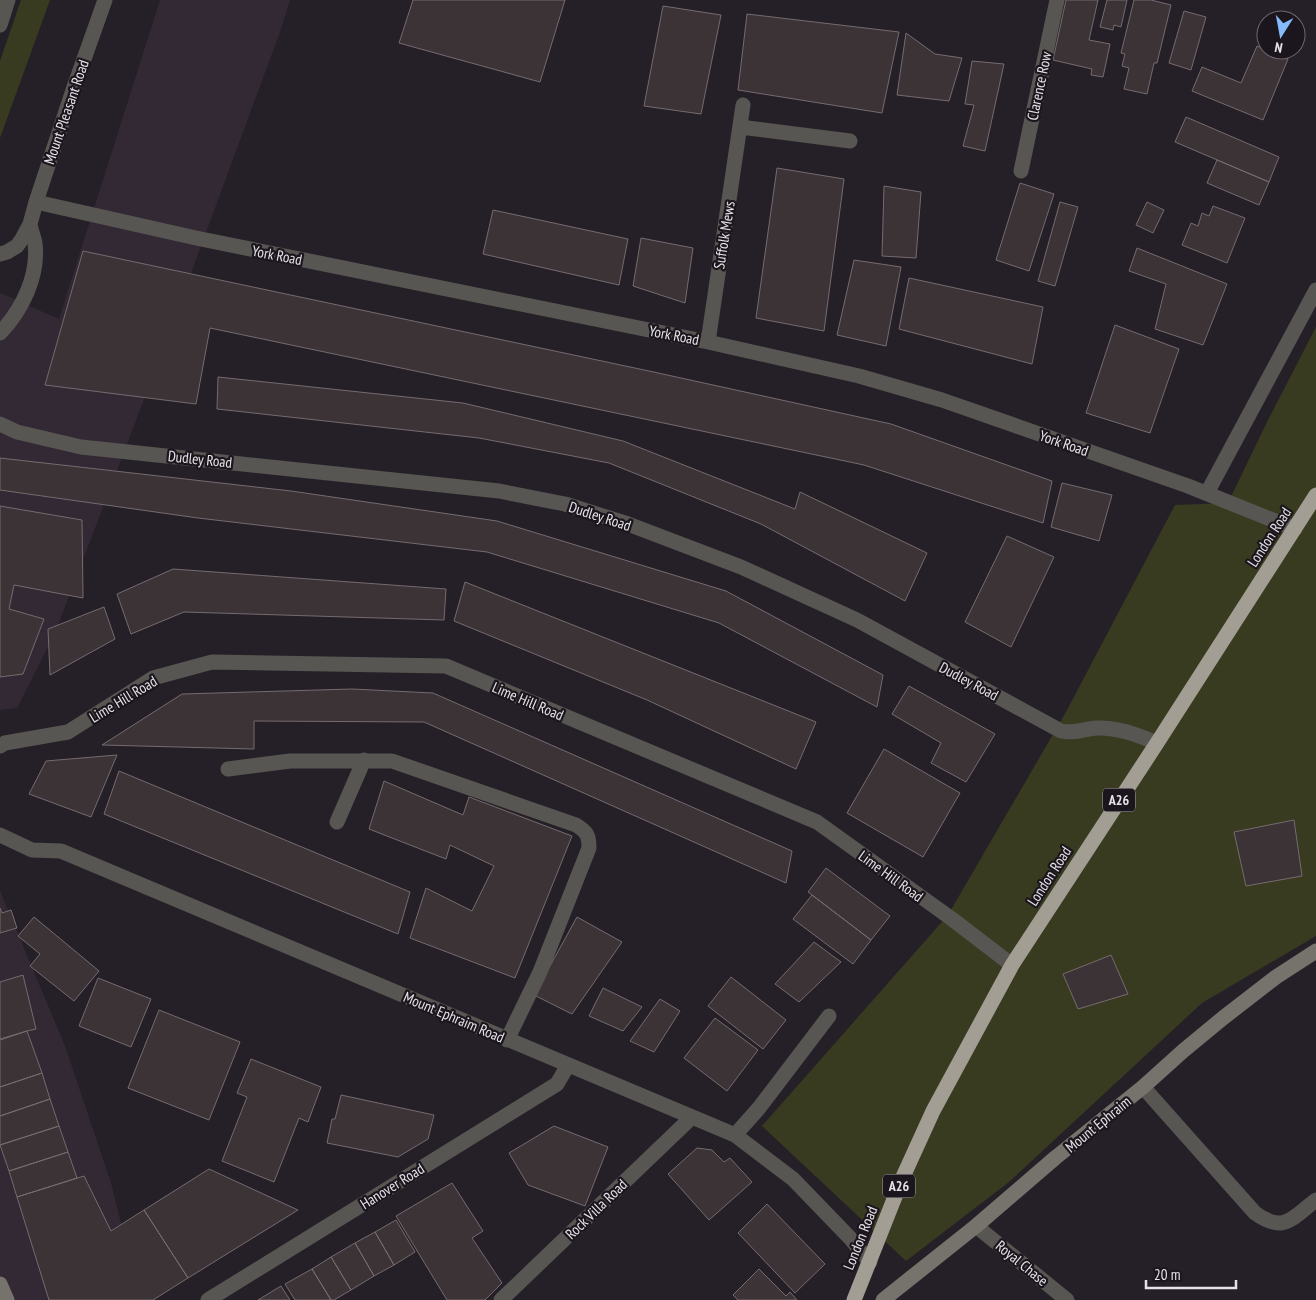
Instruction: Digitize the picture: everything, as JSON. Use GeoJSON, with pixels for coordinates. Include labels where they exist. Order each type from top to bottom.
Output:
{"type":"FeatureCollection","features":[{"type":"Feature","properties":{"kind":"highway","name":"London Road"},"geometry":{"type":"LineString","coordinates":[[854,1300],[902,1179],[933,1111],[1012,965],[1316,495]]}},
{"type":"Feature","properties":{"kind":"street"},"geometry":{"type":"LineString","coordinates":[[0,25],[8,0]]}},
{"type":"Feature","properties":{"kind":"street","name":"Mount Pleasant Road"},"geometry":{"type":"LineString","coordinates":[[0,254],[17,246],[30,224],[90,40],[105,0]]}},
{"type":"Feature","properties":{"kind":"street","name":"Clarence Row"},"geometry":{"type":"LineString","coordinates":[[1021,171],[1057,0]]}},
{"type":"Feature","properties":{"kind":"street","name":"Suffolk Mews"},"geometry":{"type":"LineString","coordinates":[[708,342],[743,105]]}},
{"type":"Feature","properties":{"kind":"street"},"geometry":{"type":"LineString","coordinates":[[740,127],[850,141]]}},
{"type":"Feature","properties":{"kind":"street","name":"York Road"},"geometry":{"type":"LineString","coordinates":[[36,202],[196,238],[708,342],[859,376],[942,400],[1207,494],[1295,529]]}},
{"type":"Feature","properties":{"kind":"street","name":"Mount Pleasant Road"},"geometry":{"type":"LineString","coordinates":[[0,333],[14,318],[26,294],[34,269],[35,243],[30,224]]}},
{"type":"Feature","properties":{"kind":"street"},"geometry":{"type":"LineString","coordinates":[[1207,494],[1316,290]]}},
{"type":"Feature","properties":{"kind":"street","name":"Dudley Road"},"geometry":{"type":"LineString","coordinates":[[0,424],[17,432],[81,447],[499,491],[565,504],[628,524],[742,567],[857,620],[1061,731],[1081,732],[1095,728],[1117,728],[1157,743]]}},
{"type":"Feature","properties":{"kind":"street","name":"Lime Hill Road"},"geometry":{"type":"LineString","coordinates":[[0,746],[5,743],[68,732],[153,678],[212,662],[446,666],[817,822],[952,919],[1012,965]]}},
{"type":"Feature","properties":{"kind":"street"},"geometry":{"type":"LineString","coordinates":[[337,822],[364,760]]}},
{"type":"Feature","properties":{"kind":"street"},"geometry":{"type":"LineString","coordinates":[[228,769],[290,761],[392,760],[576,825],[585,831],[589,839],[589,848],[540,972],[507,1040]]}},
{"type":"Feature","properties":{"kind":"street","name":"Mount Ephraim Road"},"geometry":{"type":"LineString","coordinates":[[0,835],[32,850],[61,851],[735,1135],[793,1179],[850,1238],[870,1262]]}},
{"type":"Feature","properties":{"kind":"street","name":"Mount Ephraim"},"geometry":{"type":"LineString","coordinates":[[882,1300],[976,1226],[1055,1158],[1143,1087],[1222,1018],[1276,977],[1316,951]]}},
{"type":"Feature","properties":{"kind":"street"},"geometry":{"type":"LineString","coordinates":[[735,1135],[759,1108],[829,1016]]}},
{"type":"Feature","properties":{"kind":"street","name":"Hanover Road"},"geometry":{"type":"LineString","coordinates":[[208,1300],[557,1084],[568,1065]]}},
{"type":"Feature","properties":{"kind":"street"},"geometry":{"type":"LineString","coordinates":[[1143,1087],[1255,1213],[1265,1220],[1276,1224],[1287,1222],[1316,1200]]}},
{"type":"Feature","properties":{"kind":"street","name":"Rock Villa Road"},"geometry":{"type":"LineString","coordinates":[[501,1300],[692,1117]]}},
{"type":"Feature","properties":{"kind":"street","name":"Royal Chase"},"geometry":{"type":"LineString","coordinates":[[976,1226],[1067,1300]]}},
{"type":"Feature","properties":{"kind":"street"},"geometry":{"type":"LineString","coordinates":[[0,1284],[7,1300]]}},
{"type":"Feature","properties":{"kind":"shaded area"},"geometry":{"type":"Polygon","coordinates":[[[160,0],[290,0],[156,368],[55,633],[17,708],[0,710],[0,293],[59,319],[160,0]]]}},
{"type":"Feature","properties":{"kind":"shaded area"},"geometry":{"type":"Polygon","coordinates":[[[0,891],[65,1046],[111,1183],[140,1300],[0,1300],[0,891]]]}},
{"type":"Feature","properties":{"kind":"green space"},"geometry":{"type":"Polygon","coordinates":[[[21,0],[50,0],[0,138],[0,61],[21,0]]]}},
{"type":"Feature","properties":{"kind":"green space"},"geometry":{"type":"Polygon","coordinates":[[[1316,327],[1316,936],[1202,1003],[1009,1182],[906,1261],[762,1126],[948,915],[1066,712],[1175,505],[1228,503],[1316,327]]]}},
{"type":"Feature","properties":{"kind":"building"},"geometry":{"type":"Polygon","coordinates":[[[413,0],[565,0],[540,82],[399,43],[413,0]]]}},
{"type":"Feature","properties":{"kind":"building"},"geometry":{"type":"Polygon","coordinates":[[[1066,0],[1098,0],[1089,40],[1110,44],[1103,77],[1091,75],[1092,69],[1053,60],[1066,0]]]}},
{"type":"Feature","properties":{"kind":"building"},"geometry":{"type":"Polygon","coordinates":[[[1107,0],[1127,0],[1121,27],[1114,25],[1113,30],[1100,27],[1107,0]]]}},
{"type":"Feature","properties":{"kind":"building"},"geometry":{"type":"Polygon","coordinates":[[[1134,0],[1151,0],[1171,5],[1157,63],[1154,63],[1147,94],[1124,89],[1129,68],[1122,66],[1125,54],[1121,53],[1134,0]]]}},
{"type":"Feature","properties":{"kind":"building"},"geometry":{"type":"Polygon","coordinates":[[[663,6],[721,15],[701,114],[644,106],[663,6]]]}},
{"type":"Feature","properties":{"kind":"building"},"geometry":{"type":"Polygon","coordinates":[[[1184,11],[1206,17],[1191,70],[1169,63],[1184,11]]]}},
{"type":"Feature","properties":{"kind":"building"},"geometry":{"type":"Polygon","coordinates":[[[747,14],[899,32],[882,113],[738,90],[747,14]]]}},
{"type":"Feature","properties":{"kind":"building"},"geometry":{"type":"Polygon","coordinates":[[[906,33],[935,54],[962,58],[949,101],[897,95],[906,33]]]}},
{"type":"Feature","properties":{"kind":"building"},"geometry":{"type":"Polygon","coordinates":[[[1256,48],[1256,60],[1288,60],[1263,120],[1192,91],[1202,67],[1241,83],[1256,48]]]}},
{"type":"Feature","properties":{"kind":"building"},"geometry":{"type":"Polygon","coordinates":[[[972,61],[1004,64],[985,151],[963,146],[974,105],[965,104],[972,61]]]}},
{"type":"Feature","properties":{"kind":"building"},"geometry":{"type":"Polygon","coordinates":[[[1186,117],[1279,157],[1269,182],[1175,142],[1186,117]]]}},
{"type":"Feature","properties":{"kind":"building"},"geometry":{"type":"Polygon","coordinates":[[[1217,160],[1269,182],[1259,205],[1207,183],[1217,160]]]}},
{"type":"Feature","properties":{"kind":"building"},"geometry":{"type":"Polygon","coordinates":[[[777,168],[844,179],[824,331],[756,318],[777,168]]]}},
{"type":"Feature","properties":{"kind":"building"},"geometry":{"type":"Polygon","coordinates":[[[1020,183],[1054,194],[1029,271],[996,260],[1020,183]]]}},
{"type":"Feature","properties":{"kind":"building"},"geometry":{"type":"Polygon","coordinates":[[[884,186],[921,192],[916,258],[882,256],[884,186]]]}},
{"type":"Feature","properties":{"kind":"building"},"geometry":{"type":"Polygon","coordinates":[[[1060,202],[1078,207],[1055,286],[1038,281],[1060,202]]]}},
{"type":"Feature","properties":{"kind":"building"},"geometry":{"type":"Polygon","coordinates":[[[1147,202],[1164,210],[1153,233],[1136,225],[1147,202]]]}},
{"type":"Feature","properties":{"kind":"building"},"geometry":{"type":"Polygon","coordinates":[[[1213,206],[1245,218],[1227,263],[1182,245],[1191,223],[1198,226],[1202,213],[1209,216],[1213,206]]]}},
{"type":"Feature","properties":{"kind":"building"},"geometry":{"type":"Polygon","coordinates":[[[493,210],[628,239],[619,285],[483,254],[493,210]]]}},
{"type":"Feature","properties":{"kind":"building"},"geometry":{"type":"Polygon","coordinates":[[[641,238],[693,248],[685,303],[633,286],[641,238]]]}},
{"type":"Feature","properties":{"kind":"building"},"geometry":{"type":"Polygon","coordinates":[[[1137,248],[1227,284],[1203,345],[1155,329],[1166,284],[1129,271],[1137,248]]]}},
{"type":"Feature","properties":{"kind":"building"},"geometry":{"type":"Polygon","coordinates":[[[83,251],[891,424],[1052,481],[1043,523],[864,465],[210,328],[196,404],[45,385],[83,251]]]}},
{"type":"Feature","properties":{"kind":"building"},"geometry":{"type":"Polygon","coordinates":[[[854,260],[901,267],[886,346],[837,335],[854,260]]]}},
{"type":"Feature","properties":{"kind":"building"},"geometry":{"type":"Polygon","coordinates":[[[909,278],[1043,307],[1032,364],[899,329],[909,278]]]}},
{"type":"Feature","properties":{"kind":"building"},"geometry":{"type":"Polygon","coordinates":[[[1115,325],[1179,349],[1150,433],[1086,413],[1115,325]]]}},
{"type":"Feature","properties":{"kind":"building"},"geometry":{"type":"Polygon","coordinates":[[[218,377],[463,403],[623,441],[795,509],[800,492],[927,553],[905,601],[761,524],[609,463],[479,438],[217,409],[218,377]]]}},
{"type":"Feature","properties":{"kind":"building"},"geometry":{"type":"Polygon","coordinates":[[[0,458],[291,491],[497,521],[726,591],[883,675],[877,707],[719,623],[487,552],[198,518],[0,490],[0,458]]]}},
{"type":"Feature","properties":{"kind":"building"},"geometry":{"type":"Polygon","coordinates":[[[1062,483],[1112,495],[1099,541],[1051,527],[1062,483]]]}},
{"type":"Feature","properties":{"kind":"building"},"geometry":{"type":"Polygon","coordinates":[[[0,506],[82,520],[83,598],[14,585],[9,609],[44,619],[23,674],[0,677],[0,506]]]}},
{"type":"Feature","properties":{"kind":"building"},"geometry":{"type":"Polygon","coordinates":[[[1007,536],[1054,557],[1011,647],[965,622],[1007,536]]]}},
{"type":"Feature","properties":{"kind":"building"},"geometry":{"type":"Polygon","coordinates":[[[173,569],[446,589],[444,620],[184,612],[131,634],[117,594],[173,569]]]}},
{"type":"Feature","properties":{"kind":"building"},"geometry":{"type":"Polygon","coordinates":[[[465,582],[816,722],[796,769],[647,700],[454,621],[465,582]]]}},
{"type":"Feature","properties":{"kind":"building"},"geometry":{"type":"Polygon","coordinates":[[[104,607],[115,639],[50,675],[48,629],[104,607]]]}},
{"type":"Feature","properties":{"kind":"building"},"geometry":{"type":"Polygon","coordinates":[[[909,686],[995,734],[966,782],[931,763],[941,743],[892,714],[909,686]]]}},
{"type":"Feature","properties":{"kind":"building"},"geometry":{"type":"Polygon","coordinates":[[[352,689],[433,693],[792,851],[786,883],[424,722],[254,721],[254,749],[102,745],[182,694],[352,689]]]}},
{"type":"Feature","properties":{"kind":"building"},"geometry":{"type":"Polygon","coordinates":[[[884,749],[960,793],[923,857],[847,813],[884,749]]]}},
{"type":"Feature","properties":{"kind":"building"},"geometry":{"type":"Polygon","coordinates":[[[117,755],[91,817],[29,794],[46,761],[117,755]]]}},
{"type":"Feature","properties":{"kind":"building"},"geometry":{"type":"Polygon","coordinates":[[[119,771],[410,892],[398,934],[104,814],[119,771]]]}},
{"type":"Feature","properties":{"kind":"building"},"geometry":{"type":"Polygon","coordinates":[[[384,781],[463,815],[469,797],[572,836],[515,978],[410,938],[426,888],[472,911],[494,866],[450,845],[446,859],[369,829],[384,781]]]}},
{"type":"Feature","properties":{"kind":"building"},"geometry":{"type":"Polygon","coordinates":[[[1294,820],[1302,876],[1246,886],[1234,832],[1294,820]]]}},
{"type":"Feature","properties":{"kind":"building"},"geometry":{"type":"Polygon","coordinates":[[[826,868],[890,916],[871,940],[808,892],[826,868]]]}},
{"type":"Feature","properties":{"kind":"building"},"geometry":{"type":"Polygon","coordinates":[[[812,895],[871,940],[853,964],[793,919],[812,895]]]}},
{"type":"Feature","properties":{"kind":"building"},"geometry":{"type":"Polygon","coordinates":[[[0,908],[2,913],[11,910],[17,928],[0,933],[0,908]]]}},
{"type":"Feature","properties":{"kind":"building"},"geometry":{"type":"Polygon","coordinates":[[[34,917],[99,971],[74,1001],[30,966],[40,954],[18,936],[34,917]]]}},
{"type":"Feature","properties":{"kind":"building"},"geometry":{"type":"Polygon","coordinates":[[[577,917],[622,942],[572,1014],[534,995],[577,917]]]}},
{"type":"Feature","properties":{"kind":"building"},"geometry":{"type":"Polygon","coordinates":[[[814,942],[841,962],[799,1002],[775,984],[814,942]]]}},
{"type":"Feature","properties":{"kind":"building"},"geometry":{"type":"Polygon","coordinates":[[[1111,955],[1128,994],[1078,1009],[1063,974],[1111,955]]]}},
{"type":"Feature","properties":{"kind":"building"},"geometry":{"type":"Polygon","coordinates":[[[23,975],[36,1029],[0,1039],[0,982],[23,975]]]}},
{"type":"Feature","properties":{"kind":"building"},"geometry":{"type":"Polygon","coordinates":[[[731,977],[786,1020],[763,1049],[708,1006],[731,977]]]}},
{"type":"Feature","properties":{"kind":"building"},"geometry":{"type":"Polygon","coordinates":[[[98,978],[151,999],[131,1047],[79,1026],[98,978]]]}},
{"type":"Feature","properties":{"kind":"building"},"geometry":{"type":"Polygon","coordinates":[[[603,988],[642,1007],[623,1031],[589,1016],[603,988]]]}},
{"type":"Feature","properties":{"kind":"building"},"geometry":{"type":"Polygon","coordinates":[[[660,999],[680,1011],[654,1052],[630,1041],[660,999]]]}},
{"type":"Feature","properties":{"kind":"building"},"geometry":{"type":"Polygon","coordinates":[[[159,1010],[240,1042],[209,1120],[128,1088],[159,1010]]]}},
{"type":"Feature","properties":{"kind":"building"},"geometry":{"type":"Polygon","coordinates":[[[715,1018],[758,1050],[727,1091],[684,1058],[715,1018]]]}},
{"type":"Feature","properties":{"kind":"building"},"geometry":{"type":"Polygon","coordinates":[[[27,1031],[42,1073],[0,1087],[0,1040],[27,1031]]]}},
{"type":"Feature","properties":{"kind":"building"},"geometry":{"type":"Polygon","coordinates":[[[251,1059],[321,1087],[308,1122],[299,1118],[274,1182],[222,1161],[247,1097],[237,1093],[251,1059]]]}},
{"type":"Feature","properties":{"kind":"building"},"geometry":{"type":"Polygon","coordinates":[[[42,1073],[50,1099],[0,1116],[0,1087],[42,1073]]]}},
{"type":"Feature","properties":{"kind":"building"},"geometry":{"type":"Polygon","coordinates":[[[341,1095],[434,1115],[428,1139],[398,1157],[327,1143],[332,1119],[335,1119],[341,1095]]]}},
{"type":"Feature","properties":{"kind":"building"},"geometry":{"type":"Polygon","coordinates":[[[50,1099],[59,1126],[0,1145],[0,1116],[50,1099]]]}},
{"type":"Feature","properties":{"kind":"building"},"geometry":{"type":"Polygon","coordinates":[[[59,1126],[68,1152],[9,1171],[0,1145],[59,1126]]]}},
{"type":"Feature","properties":{"kind":"building"},"geometry":{"type":"Polygon","coordinates":[[[554,1126],[608,1147],[585,1206],[528,1185],[509,1153],[554,1126]]]}},
{"type":"Feature","properties":{"kind":"building"},"geometry":{"type":"Polygon","coordinates":[[[697,1148],[712,1150],[724,1162],[730,1158],[752,1182],[709,1220],[668,1174],[697,1148]]]}},
{"type":"Feature","properties":{"kind":"building"},"geometry":{"type":"Polygon","coordinates":[[[68,1152],[77,1178],[17,1197],[9,1171],[68,1152]]]}},
{"type":"Feature","properties":{"kind":"building"},"geometry":{"type":"Polygon","coordinates":[[[209,1169],[298,1210],[188,1278],[144,1210],[209,1169]]]}},
{"type":"Feature","properties":{"kind":"building"},"geometry":{"type":"Polygon","coordinates":[[[84,1176],[111,1231],[144,1210],[188,1278],[153,1300],[49,1300],[17,1197],[84,1176]]]}},
{"type":"Feature","properties":{"kind":"building"},"geometry":{"type":"Polygon","coordinates":[[[452,1183],[483,1231],[472,1238],[502,1283],[485,1300],[447,1300],[396,1216],[452,1183]]]}},
{"type":"Feature","properties":{"kind":"building"},"geometry":{"type":"Polygon","coordinates":[[[767,1204],[825,1264],[795,1293],[738,1233],[767,1204]]]}},
{"type":"Feature","properties":{"kind":"building"},"geometry":{"type":"Polygon","coordinates":[[[396,1220],[415,1252],[394,1265],[375,1232],[396,1220]]]}},
{"type":"Feature","properties":{"kind":"building"},"geometry":{"type":"Polygon","coordinates":[[[375,1232],[394,1265],[374,1276],[355,1243],[375,1232]]]}},
{"type":"Feature","properties":{"kind":"building"},"geometry":{"type":"Polygon","coordinates":[[[355,1243],[374,1276],[351,1290],[331,1257],[355,1243]]]}},
{"type":"Feature","properties":{"kind":"building"},"geometry":{"type":"Polygon","coordinates":[[[331,1257],[351,1290],[334,1300],[331,1300],[312,1269],[331,1257]]]}},
{"type":"Feature","properties":{"kind":"building"},"geometry":{"type":"Polygon","coordinates":[[[312,1269],[331,1300],[295,1300],[285,1284],[312,1269]]]}},
{"type":"Feature","properties":{"kind":"building"},"geometry":{"type":"Polygon","coordinates":[[[759,1269],[786,1296],[790,1292],[797,1300],[738,1300],[733,1295],[759,1269]]]}},
{"type":"Feature","properties":{"kind":"building"},"geometry":{"type":"Polygon","coordinates":[[[281,1286],[290,1300],[258,1300],[281,1286]]]}}]}
